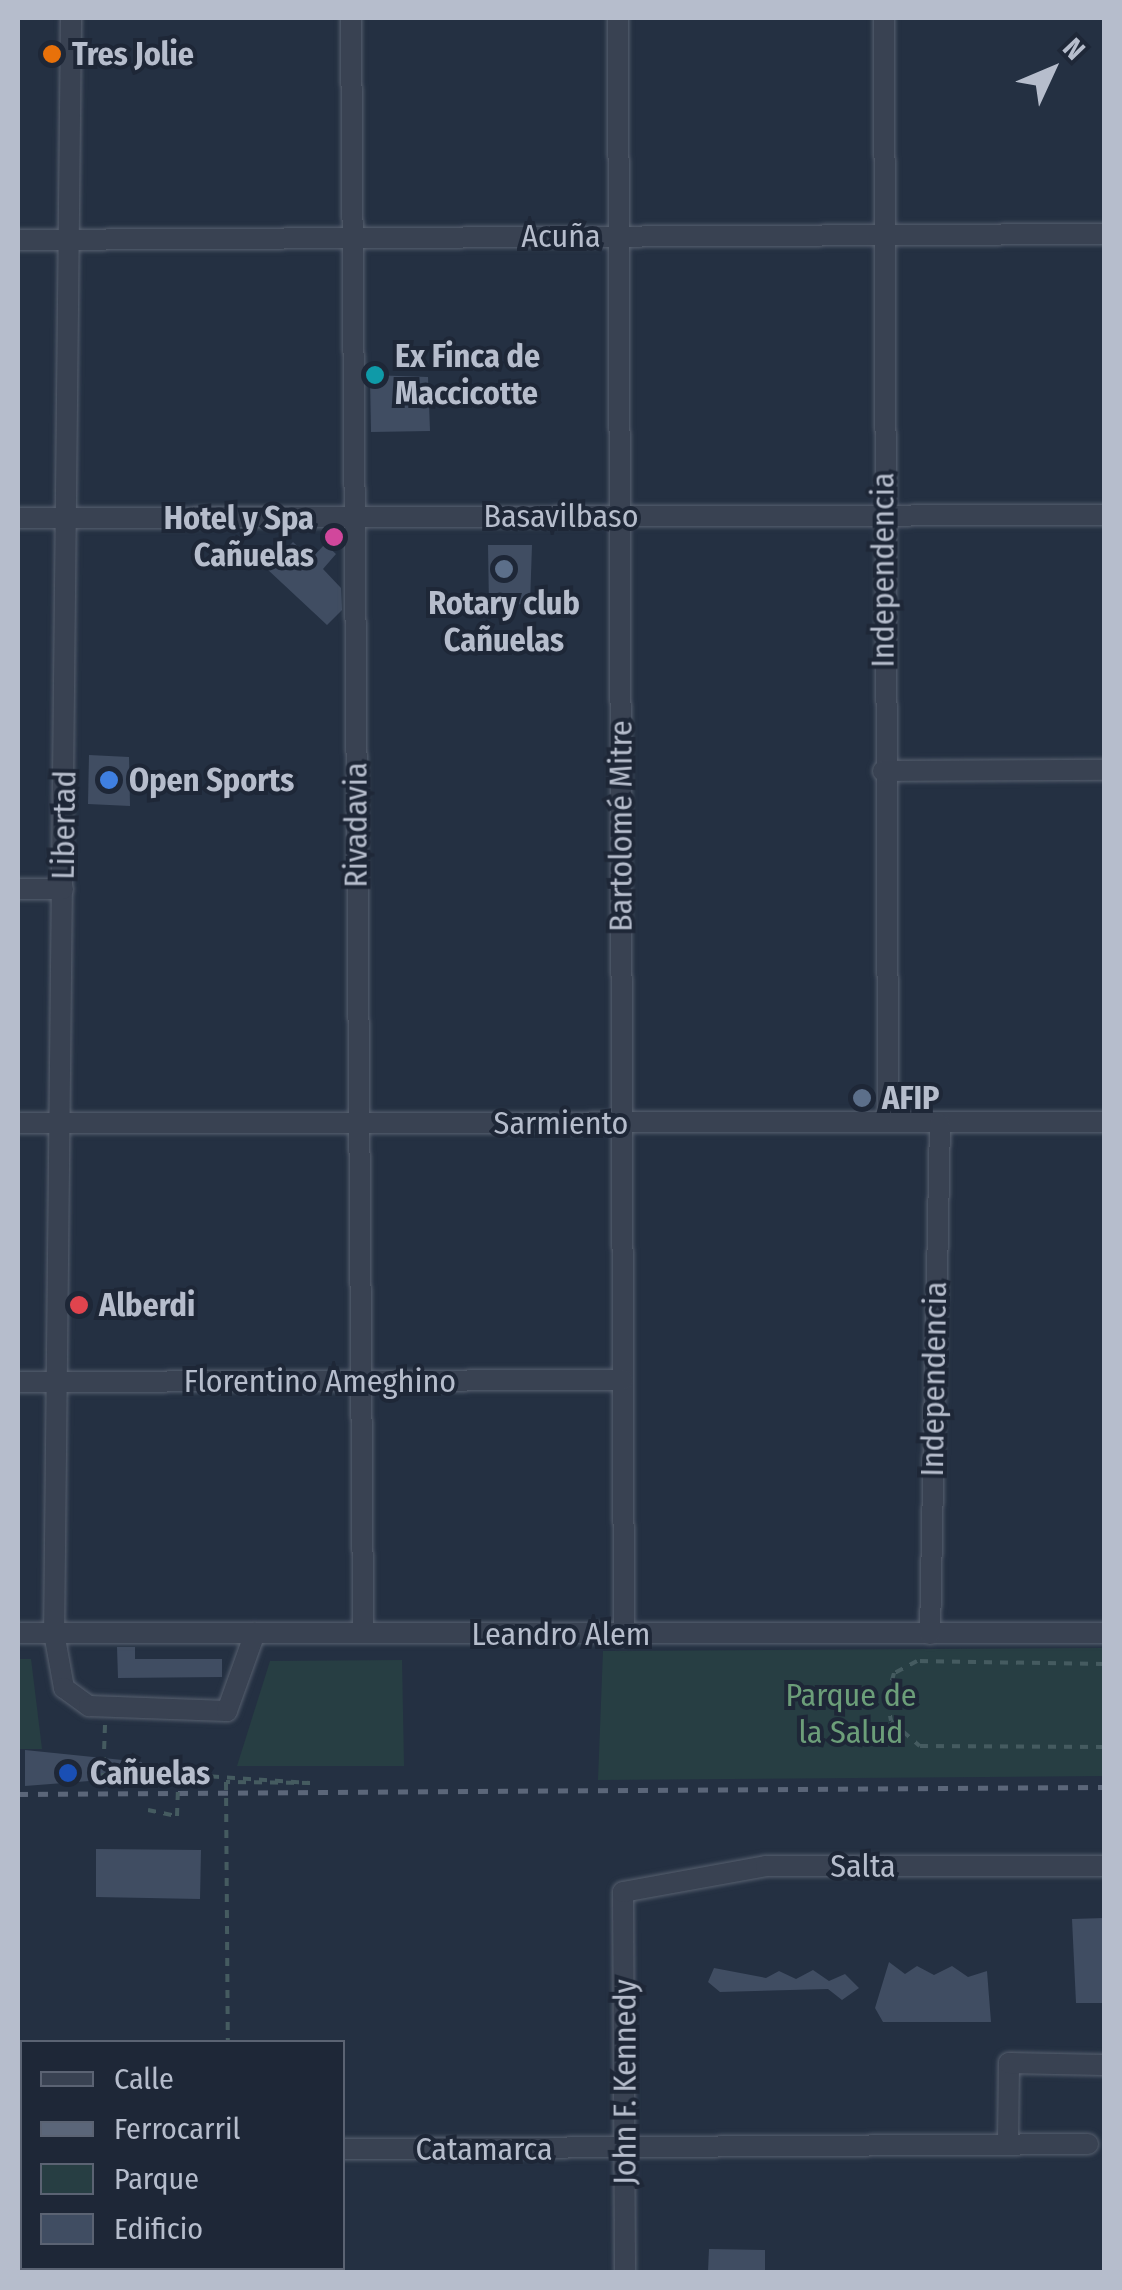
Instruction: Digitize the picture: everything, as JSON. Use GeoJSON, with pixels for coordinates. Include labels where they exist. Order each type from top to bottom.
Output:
{"type":"FeatureCollection","features":[{"type":"Feature","properties":{"kind":"street","name":"Libertad"},"geometry":{"type":"LineString","coordinates":[[70,18],[54,1633],[64,1688],[105,1707]]}},
{"type":"Feature","properties":{"kind":"street","name":"Rivadavia"},"geometry":{"type":"LineString","coordinates":[[351,18],[362,1632]]}},
{"type":"Feature","properties":{"kind":"street","name":"Bartolomé Mitre"},"geometry":{"type":"LineString","coordinates":[[618,18],[624,1635]]}},
{"type":"Feature","properties":{"kind":"street","name":"Independencia"},"geometry":{"type":"LineString","coordinates":[[884,18],[883,771],[888,1122]]}},
{"type":"Feature","properties":{"kind":"street","name":"Acuña"},"geometry":{"type":"LineString","coordinates":[[18,240],[1104,234]]}},
{"type":"Feature","properties":{"kind":"street","name":"Basavilbaso"},"geometry":{"type":"LineString","coordinates":[[18,518],[1104,515]]}},
{"type":"Feature","properties":{"kind":"street"},"geometry":{"type":"LineString","coordinates":[[883,771],[1104,770]]}},
{"type":"Feature","properties":{"kind":"street"},"geometry":{"type":"LineString","coordinates":[[18,889],[63,889]]}},
{"type":"Feature","properties":{"kind":"street","name":"Sarmiento"},"geometry":{"type":"LineString","coordinates":[[18,1123],[1104,1122]]}},
{"type":"Feature","properties":{"kind":"street","name":"Independencia"},"geometry":{"type":"LineString","coordinates":[[930,1634],[940,1124]]}},
{"type":"Feature","properties":{"kind":"street","name":"Florentino Ameghino"},"geometry":{"type":"LineString","coordinates":[[18,1382],[623,1380]]}},
{"type":"Feature","properties":{"kind":"street","name":"Leandro Alem"},"geometry":{"type":"LineString","coordinates":[[18,1633],[1104,1634]]}},
{"type":"Feature","properties":{"kind":"street"},"geometry":{"type":"LineString","coordinates":[[105,1707],[227,1711],[255,1633]]}},
{"type":"Feature","properties":{"kind":"street","name":"Salta"},"geometry":{"type":"LineString","coordinates":[[623,1892],[766,1866],[1104,1866]]}},
{"type":"Feature","properties":{"kind":"street","name":"John F. Kennedy"},"geometry":{"type":"LineString","coordinates":[[623,1892],[625,2272]]}},
{"type":"Feature","properties":{"kind":"street"},"geometry":{"type":"LineString","coordinates":[[1008,2144],[1009,2062],[1104,2065]]}},
{"type":"Feature","properties":{"kind":"street","name":"Catamarca"},"geometry":{"type":"LineString","coordinates":[[345,2148],[1088,2144]]}},
{"type":"Feature","properties":{"kind":"path"},"geometry":{"type":"LineString","coordinates":[[1104,1664],[917,1661],[894,1673],[887,1700],[891,1721],[920,1746],[1104,1746]]}},
{"type":"Feature","properties":{"kind":"path"},"geometry":{"type":"LineString","coordinates":[[105,1707],[103,1780],[178,1782],[177,1816],[148,1810]]}},
{"type":"Feature","properties":{"kind":"path"},"geometry":{"type":"LineString","coordinates":[[148,1780],[147,1772],[310,1782],[226,1782],[228,2040]]}},
{"type":"Feature","properties":{"kind":"green space","name":"Parque de la Salud"},"geometry":{"type":"Polygon","coordinates":[[[1104,1648],[1104,1776],[598,1780],[603,1651],[1104,1648]]]}},
{"type":"Feature","properties":{"kind":"green space"},"geometry":{"type":"Polygon","coordinates":[[[18,1659],[31,1659],[42,1749],[18,1749],[18,1659]]]}},
{"type":"Feature","properties":{"kind":"green space"},"geometry":{"type":"Polygon","coordinates":[[[402,1660],[404,1766],[237,1766],[270,1661],[402,1660]]]}},
{"type":"Feature","properties":{"kind":"building"},"geometry":{"type":"Polygon","coordinates":[[[370,375],[428,377],[430,431],[371,432],[370,375]]]}},
{"type":"Feature","properties":{"kind":"building"},"geometry":{"type":"Polygon","coordinates":[[[293,542],[311,559],[325,544],[336,554],[323,569],[341,588],[342,610],[327,625],[267,569],[293,542]]]}},
{"type":"Feature","properties":{"kind":"building"},"geometry":{"type":"Polygon","coordinates":[[[488,545],[532,545],[530,604],[489,605],[488,545]]]}},
{"type":"Feature","properties":{"kind":"building"},"geometry":{"type":"Polygon","coordinates":[[[89,755],[129,757],[130,806],[88,804],[89,755]]]}},
{"type":"Feature","properties":{"kind":"building"},"geometry":{"type":"Polygon","coordinates":[[[117,1647],[135,1647],[135,1659],[222,1659],[222,1677],[118,1678],[117,1647]]]}},
{"type":"Feature","properties":{"kind":"building"},"geometry":{"type":"Polygon","coordinates":[[[25,1750],[142,1762],[141,1777],[25,1786],[25,1750]]]}},
{"type":"Feature","properties":{"kind":"building"},"geometry":{"type":"Polygon","coordinates":[[[96,1849],[201,1850],[200,1899],[96,1897],[96,1849]]]}},
{"type":"Feature","properties":{"kind":"building"},"geometry":{"type":"Polygon","coordinates":[[[1104,1918],[1104,2003],[1076,2003],[1072,1919],[1104,1918]]]}},
{"type":"Feature","properties":{"kind":"building"},"geometry":{"type":"Polygon","coordinates":[[[889,1962],[905,1974],[917,1966],[934,1975],[952,1966],[968,1977],[987,1971],[991,2022],[883,2022],[875,2008],[889,1962]]]}},
{"type":"Feature","properties":{"kind":"building"},"geometry":{"type":"Polygon","coordinates":[[[714,1968],[766,1978],[779,1971],[796,1979],[813,1970],[829,1981],[845,1974],[859,1988],[842,2000],[828,1989],[720,1992],[708,1982],[714,1968]]]}},
{"type":"Feature","properties":{"kind":"building"},"geometry":{"type":"Polygon","coordinates":[[[709,2249],[765,2250],[765,2272],[708,2272],[709,2249]]]}},
{"type":"Feature","properties":{"kind":"railway"},"geometry":{"type":"LineString","coordinates":[[18,1794],[1104,1787]]}},
{"type":"Feature","properties":{"kind":"place","name":"Tres Jolie"},"geometry":{"type":"Point","coordinates":[52,54]}},
{"type":"Feature","properties":{"kind":"place","name":"Ex Finca de Maccicotte"},"geometry":{"type":"Point","coordinates":[375,375]}},
{"type":"Feature","properties":{"kind":"place","name":"Hotel y Spa Cañuelas"},"geometry":{"type":"Point","coordinates":[334,537]}},
{"type":"Feature","properties":{"kind":"place","name":"Rotary club Cañuelas"},"geometry":{"type":"Point","coordinates":[504,569]}},
{"type":"Feature","properties":{"kind":"place","name":"Open Sports"},"geometry":{"type":"Point","coordinates":[109,780]}},
{"type":"Feature","properties":{"kind":"place","name":"AFIP"},"geometry":{"type":"Point","coordinates":[862,1098]}},
{"type":"Feature","properties":{"kind":"place","name":"Alberdi"},"geometry":{"type":"Point","coordinates":[79,1305]}},
{"type":"Feature","properties":{"kind":"place","name":"Cañuelas"},"geometry":{"type":"Point","coordinates":[68,1773]}}]}
